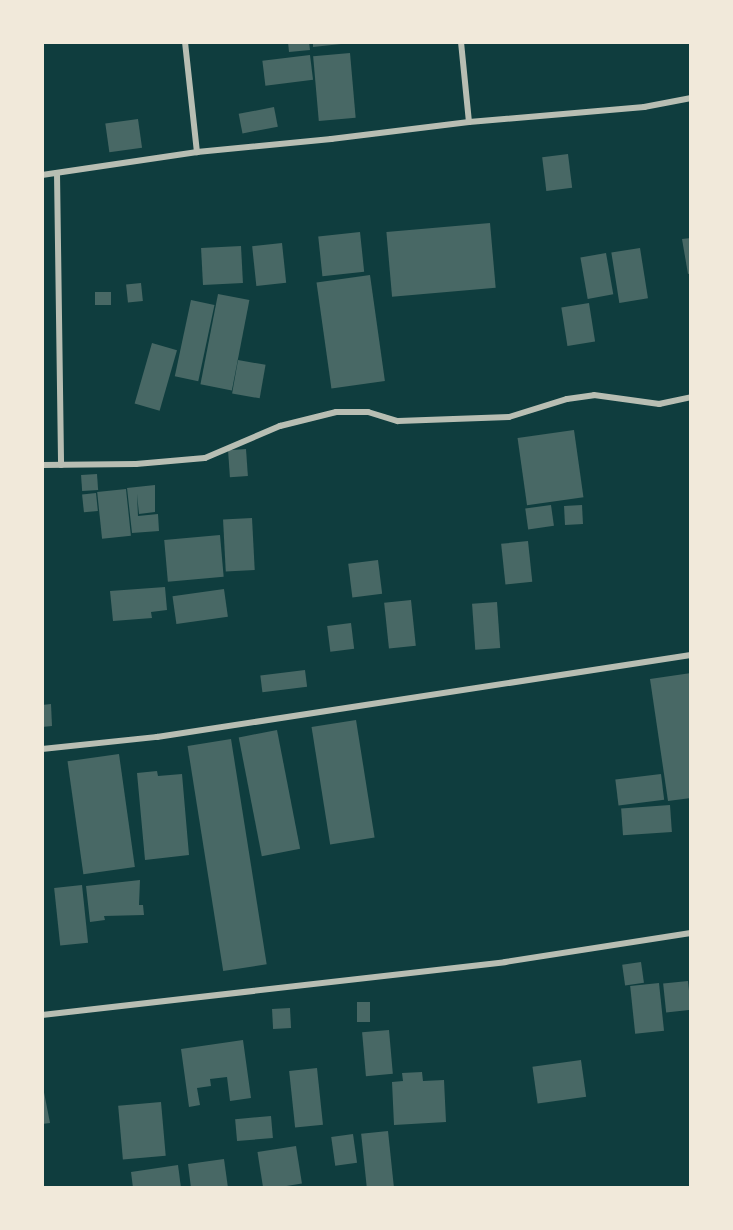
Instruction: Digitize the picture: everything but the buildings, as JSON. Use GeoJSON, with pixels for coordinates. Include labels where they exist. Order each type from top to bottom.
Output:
{"type":"FeatureCollection","features":[{"type":"Feature","properties":{"kind":"street"},"geometry":{"type":"LineString","coordinates":[[185,42],[197,152]]}},
{"type":"Feature","properties":{"kind":"street"},"geometry":{"type":"LineString","coordinates":[[461,42],[469,122]]}},
{"type":"Feature","properties":{"kind":"street"},"geometry":{"type":"LineString","coordinates":[[42,175],[197,152],[469,122],[644,107],[691,98]]}},
{"type":"Feature","properties":{"kind":"street"},"geometry":{"type":"LineString","coordinates":[[57,173],[61,465]]}},
{"type":"Feature","properties":{"kind":"street"},"geometry":{"type":"LineString","coordinates":[[42,465],[136,464],[205,458],[280,426],[336,412],[368,412],[398,421],[508,417],[567,399],[594,395],[619,396],[659,404],[691,397]]}},
{"type":"Feature","properties":{"kind":"street"},"geometry":{"type":"LineString","coordinates":[[42,749],[157,737],[691,655]]}},
{"type":"Feature","properties":{"kind":"street"},"geometry":{"type":"LineString","coordinates":[[42,1015],[505,962],[691,933]]}}]}
